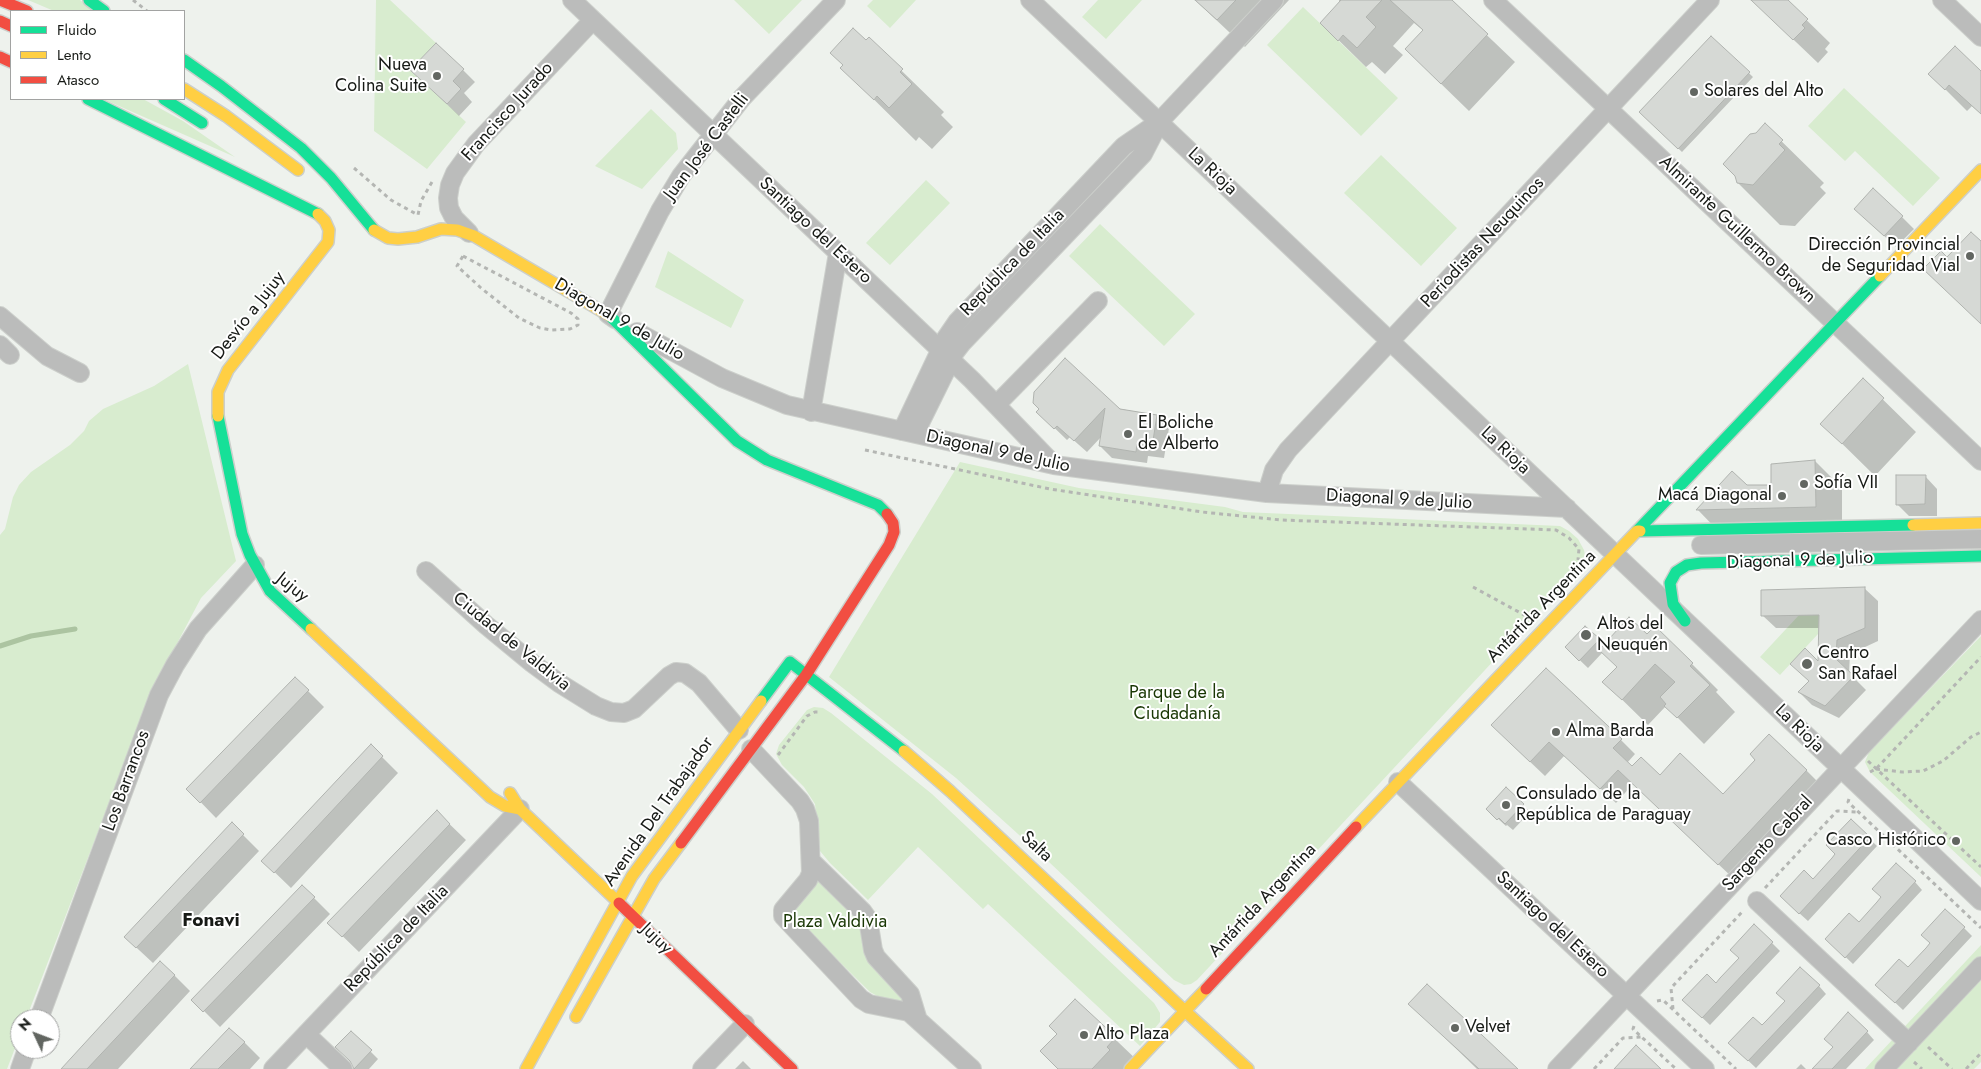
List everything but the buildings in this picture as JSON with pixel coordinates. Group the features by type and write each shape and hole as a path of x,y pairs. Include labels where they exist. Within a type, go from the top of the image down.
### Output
{"main road":[{"path":"0,0 25,10"},
{"path":"89,0 103,10"},
{"path":"185,61 221,86 310,156 374,230"},
{"path":"185,90 226,116 307,177"},
{"path":"90,100 318,214"},
{"path":"166,100 213,130"},
{"name":"Antártida Argentina","path":"1130,1069 1398,782 1981,170"},
{"path":"281,181 318,214"},
{"path":"330,195 374,230"},
{"name":"Desvío a Jujuy","path":"255,564 239,523 218,415 218,392 228,370 326,246 329,230 325,221 318,214"},
{"name":"Diagonal 9 de Julio","path":"374,230 388,238 398,239 441,229 457,230 474,236 608,314"},
{"name":"Avenida Del Trabajador","path":"571,1026 632,916 668,858 806,675 889,545 894,532 893,523 889,516 878,505 782,467 737,441 608,314"},
{"name":"Diagonal 9 de Julio","path":"1637,531 1695,543 1981,523"},
{"path":"1695,543 1694,560 1701,564"},
{"name":"Diagonal 9 de Julio","path":"1685,621 1671,598 1670,583 1676,572 1681,568 1701,564 1981,556"},
{"name":"Jujuy","path":"255,564 276,574"},
{"name":"Jujuy","path":"255,564 270,591 490,796 505,806 520,809"},
{"name":"Avenida Del Trabajador","path":"526,1069 617,902 648,852 790,662"},
{"name":"Salta","path":"790,662 901,749 950,791 1248,1069"},
{"name":"Jujuy","path":"501,782 512,795 520,809 792,1069"}],"street":[{"name":"Santiago del Estero","path":"572,0 997,404 1054,466"},
{"name":"Juan José Castelli","path":"608,314 670,194 713,134 742,98 836,0"},
{"name":"La Rioja","path":"1030,0 1981,901"},
{"name":"República de Italia","path":"908,432 946,355 957,322 1117,153 1131,140 1159,122 1274,0"},
{"name":"Almirante Guillermo Brown","path":"1492,0 1981,461"},
{"name":"Periodistas Neuquinos","path":"1267,493 1272,475 1281,459 1710,0"},
{"path":"1942,0 1981,37"},
{"name":"Francisco Jurado","path":"474,236 454,218 449,208 450,186 455,173 476,144 593,20"},
{"path":"811,412 838,253"},
{"path":"997,404 1098,300"},
{"name":"Diagonal 9 de Julio","path":"608,314 635,331 729,381 766,397 811,412 908,432 1054,466 1267,493 1566,508"},
{"path":"0,316 46,356 80,373"},
{"path":"1695,543 1981,539"},
{"name":"Los Barrancos","path":"42,1009 160,695 175,665 198,629 255,564"},
{"name":"Ciudad de Valdivia","path":"426,571 526,659 559,683 596,706 611,712 624,713 634,709 669,676 676,672 685,673 700,683 739,730"},
{"name":"Sargento Cabral","path":"1557,1069 1981,620"},
{"path":"751,749 805,809 809,821 812,873 783,910 784,916 869,1004 902,1009 917,1017 972,1069"},
{"name":"Santiago del Estero","path":"1398,782 1705,1069"},
{"name":"República de Italia","path":"273,1069 520,809"},
{"path":"812,862 864,912 868,919 876,957 910,994 917,1017"},
{"path":"1757,901 1916,1042"},
{"path":"1884,1069 1916,1042 1981,966"},
{"path":"702,1069 745,1024"},
{"path":"306,1034 343,1069"}],"path":[{"path":"133,0 146,10"},
{"path":"463,256 571,313 578,319 578,325 570,329 551,330 540,328 519,318 457,266 463,256"},
{"path":"865,450 1050,489 1202,512 1281,520 1556,530 1569,538 1578,549 1578,562"},
{"path":"1473,587 1528,617"},
{"path":"1522,624 1534,611"},
{"path":"1870,772 1876,769 1981,657"},
{"path":"777,757 807,716 815,712 824,714"},
{"path":"1876,769 1902,772 1923,771 1942,761 1971,737 1981,732"},
{"path":"1865,758 1981,867"},
{"path":"1849,794 1848,802 1981,928"},
{"path":"1655,1001 1663,1000 1736,1069"},
{"path":"1634,1022 1633,1029 1676,1069"},
{"path":"1594,1069 1623,1038 1642,1038"},
{"path":"1916,1042 1952,1069"},
{"path":"1966,1069 1981,1053"}],"green space":[{"path":"28,0 80,0 93,10 52,10"},
{"path":"376,0 390,0 436,43 410,70 466,122 427,169 374,131"},
{"path":"734,0 802,0 769,34"},
{"path":"873,0 916,0 890,28 867,6"},
{"path":"1098,0 1142,0 1106,39 1082,17"},
{"path":"1303,7 1398,98 1361,136 1267,45"},
{"path":"1844,88 1940,178 1913,206 1855,151 1845,161 1808,126"},
{"path":"105,100 145,100 183,121 235,157"},
{"path":"651,109 676,133 678,149 642,189 595,166"},
{"path":"1381,155 1457,228 1421,266 1344,193"},
{"path":"926,180 950,203 890,265 866,243"},
{"path":"1100,224 1195,314 1164,346 1069,256"},
{"path":"668,251 744,300 731,328 655,287"},
{"path":"188,364 236,561 201,598 152,691 30,1009 10,1009 11,1059 7,1069 0,1069 0,535 5,529 13,497 19,485 31,472 70,445 84,431 89,421 103,409 154,386"},
{"name":"Parque de la Ciudadanía","path":"960,462 1079,488 1225,507 1243,512 1560,526 1578,539 1585,556 1583,563 1576,572 1197,980 1191,984 1184,985 1174,980 1049,862 956,778 829,677"},
{"path":"1799,615 1819,615 1818,634 1780,675 1760,657"},
{"path":"1981,636 1981,877 1870,772 1865,762 1869,752"},
{"path":"814,707 823,708 831,713 932,794 1154,1003 1160,1013 1160,1022 1140,1046 988,904 983,909 918,847 868,900 830,863 820,851 815,804 804,787 782,765 776,754 779,745 807,710"},
{"name":"Plaza Valdivia","path":"819,879 854,907 904,994 905,1002 881,998 870,992 793,916 790,909"},
{"path":"1981,945 1981,1062 1974,1069 1865,1069"}],"waterway":[{"path":"0,646 31,636 75,629"}],"traffic: fast":[{"path":"89,0 103,10"},
{"path":"185,61 301,148 331,178 374,230"},
{"path":"90,100 318,214"},
{"path":"166,100 202,123"},
{"path":"1637,531 1880,276"},
{"path":"610,316 737,441 767,460 878,505 887,514"},
{"path":"218,416 242,534 250,555 270,591 311,629"},
{"path":"1640,531 1913,525"},
{"path":"1685,621 1673,604 1670,583 1676,572 1687,565 1701,563 1981,556"},
{"path":"761,701 790,662 904,751"}],"traffic: slow":[{"path":"185,90 226,116 298,170"},
{"path":"1880,276 1981,170"},
{"path":"218,416 218,392 228,370 328,242 329,230 325,221 318,214"},
{"path":"374,230 388,238 398,239 417,237 441,229 457,230 474,236 610,316"},
{"path":"1913,525 1981,523"},
{"path":"1356,827 1637,531 1640,531"},
{"path":"311,629 490,797 505,806 520,809"},
{"path":"526,1069 632,876 761,701"},
{"path":"904,751 950,791 1185,1011 1206,989"},
{"path":"510,793 520,809 617,901"},
{"path":"576,1017 654,879 681,843"},
{"path":"1130,1069 1185,1011 1248,1069"}],"traffic: jam":[{"path":"0,0 25,10"},
{"path":"0,21 10,26"},
{"path":"0,57 10,62"},
{"path":"681,843 806,675 889,545 894,532 893,523 887,514"},
{"path":"1206,989 1356,827"},
{"path":"619,903 792,1069"}],"place":[{"name":"Nueva Colina Suite","path":"437,76"},
{"name":"Solares del Alto","path":"1694,92"},
{"name":"Dirección Provincial de Seguridad Vial","path":"1970,256"},
{"name":"El Boliche de Alberto","path":"1128,434"},
{"name":"Sofía VII","path":"1804,484"},
{"name":"Macá Diagonal","path":"1782,496"},
{"name":"Altos del Neuquén","path":"1586,635"},
{"name":"Centro San Rafael","path":"1807,664"},
{"name":"Alma Barda","path":"1556,732"},
{"name":"Consulado de la República de Paraguay","path":"1506,805"},
{"name":"Casco Histórico","path":"1956,841"},
{"name":"Velvet","path":"1455,1028"},
{"name":"Alto Plaza","path":"1084,1035"}],"district":[{"name":"Fonavi","path":"211,921"}]}
